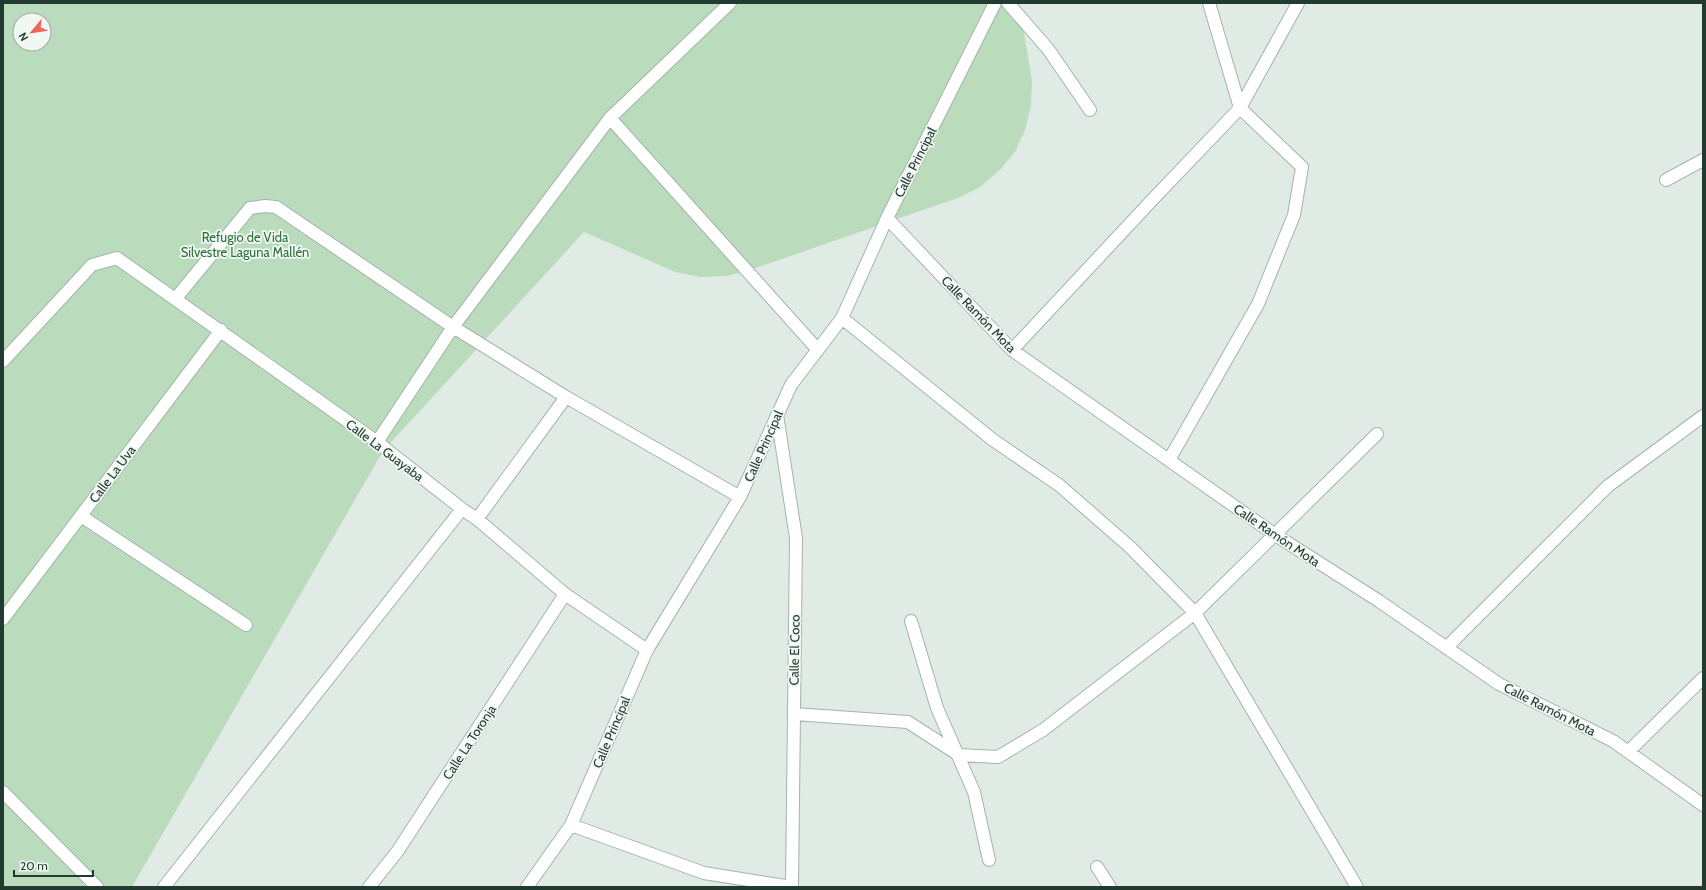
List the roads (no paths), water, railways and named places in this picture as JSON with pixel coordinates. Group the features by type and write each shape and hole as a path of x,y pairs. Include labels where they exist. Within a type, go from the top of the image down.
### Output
{"street":[{"path":"377,442 453,327 610,118 730,3"},
{"name":"Calle Principal","path":"527,887 571,825 647,650 740,497 791,385 842,318 887,218 995,3"},
{"path":"1008,3 1048,49 1090,110"},
{"path":"1169,460 1258,304 1294,215 1302,167 1240,108 1210,3"},
{"path":"1012,350 1148,203 1240,108 1298,3"},
{"path":"610,118 818,350"},
{"path":"1666,180 1703,160"},
{"path":"176,298 250,208 265,206 276,207 453,327 566,397 740,497"},
{"name":"Calle Ramón Mota","path":"887,218 1012,350 1274,534 1379,601 1499,684 1613,741 1703,805"},
{"name":"Calle La Guayaba","path":"3,361 92,265 117,258 176,298 377,442 462,509 477,519 565,594 647,650"},
{"path":"842,318 993,440 1059,485 1130,547 1195,613 1356,887"},
{"name":"Calle La Uva","path":"3,619 221,330"},
{"path":"477,519 566,397"},
{"name":"Calle El Coco","path":"777,415 796,538 792,887"},
{"path":"1446,648 1608,486 1703,416"},
{"path":"794,714 908,722 959,755 998,757 1043,730 1195,613 1377,434"},
{"path":"164,887 462,509"},
{"path":"81,516 246,625"},
{"name":"Calle La Toronja","path":"369,887 397,852 565,594"},
{"path":"911,621 937,708 974,792 989,860"},
{"path":"1628,752 1703,678"},
{"path":"3,792 97,887"},
{"path":"571,825 704,873 792,887"},
{"path":"1097,867 1110,887"}],"park label":[{"name":"Refugio de Vida Silvestre Laguna Mallén","path":"245,244"}]}
